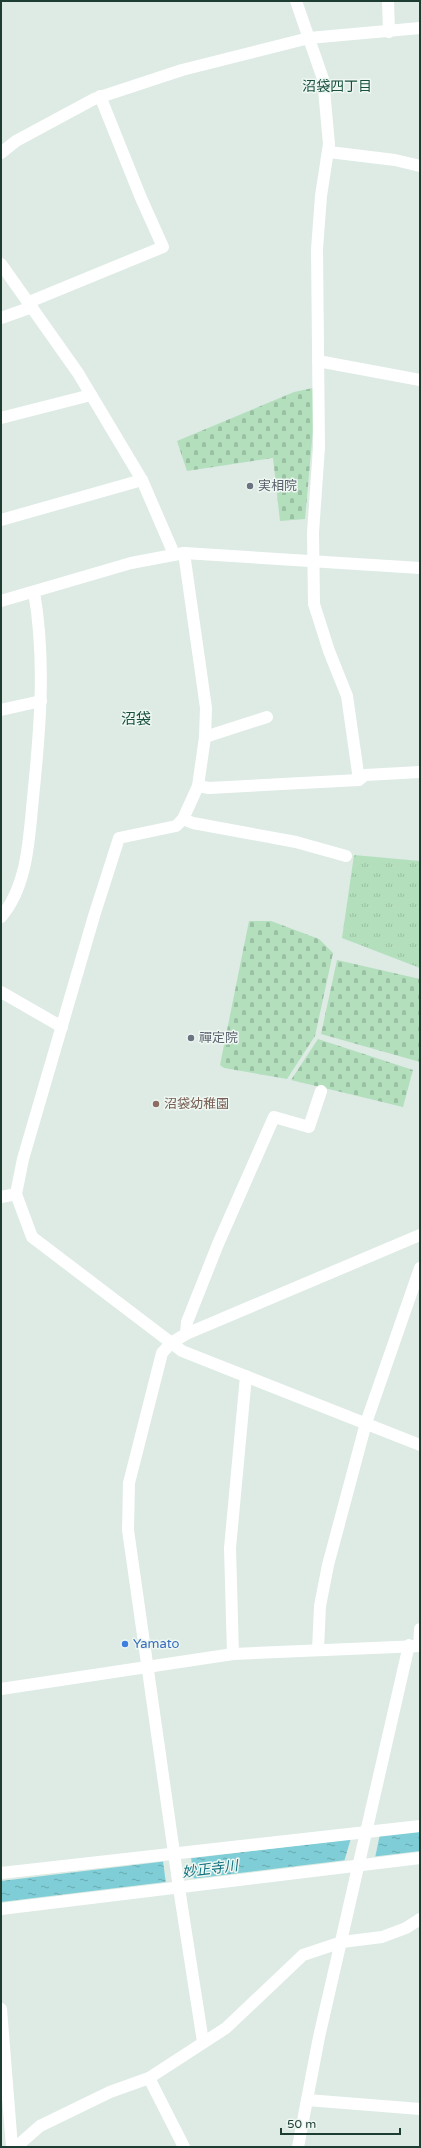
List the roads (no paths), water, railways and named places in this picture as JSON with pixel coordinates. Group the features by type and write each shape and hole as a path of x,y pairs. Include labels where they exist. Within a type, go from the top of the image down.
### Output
{"street":[{"path":"296,1 323,79 329,152 321,196 317,249 319,447 313,533 314,604 329,651 347,696 359,780"},
{"path":"388,1 389,32"},
{"path":"1,153 16,141 100,96 182,70 309,38 389,32 420,28"},
{"path":"1,318 163,246 141,198 100,96"},
{"path":"329,152 395,160 420,166"},
{"path":"1,264 31,305 91,395 142,480 179,554 206,708 205,737 198,786 183,819 176,826 119,838 26,1146 16,1194 32,1237 182,1351 420,1445"},
{"path":"318,361 420,380"},
{"path":"1,418 91,395"},
{"path":"1,520 142,480"},
{"path":"1,601 131,563 179,554 420,568"},
{"path":"1,917 6,911 17,890 24,863 36,772 41,701 37,611 34,592"},
{"path":"1,710 41,701"},
{"path":"205,737 267,717"},
{"path":"198,786 210,788 359,780 366,775 420,772"},
{"path":"183,819 194,823 296,842 346,856"},
{"path":"1,992 62,1027"},
{"path":"186,1334 187,1322 218,1244 274,1117 309,1127 321,1090"},
{"path":"1,1197 16,1194"},
{"path":"203,2042 128,1530 129,1483 162,1353 171,1343 186,1334 420,1235"},
{"path":"318,1649 320,1606 328,1565 366,1423 420,1268"},
{"path":"233,1654 230,1548 246,1376"},
{"path":"298,2147 319,2037 342,1942 358,1862 420,1629"},
{"path":"1,1689 233,1654 318,1649 416,1646"},
{"path":"1,1873 175,1857 365,1835 420,1826"},
{"path":"1,1909 179,1884 358,1862 420,1858"},
{"path":"16,2147 40,2126 110,2092 149,2078 226,2028 303,1955 342,1942 382,1937 406,1928 420,1919"},
{"path":"1,2009 3,2058 12,2147"},
{"path":"149,2078 184,2147"},
{"path":"307,2100 420,2109"}],"water":[{"name":"妙正寺川","path":"420,1831 420,1851 1,1902 1,1881"}],"place":[{"name":"実相院","path":"250,486"},
{"name":"禪定院","path":"191,1038"},
{"name":"沼袋幼稚園","path":"156,1104"},
{"name":"Yamato","path":"125,1644"}],"district":[{"name":"沼袋四丁目","path":"337,86"},
{"name":"沼袋","path":"136,719"}]}
